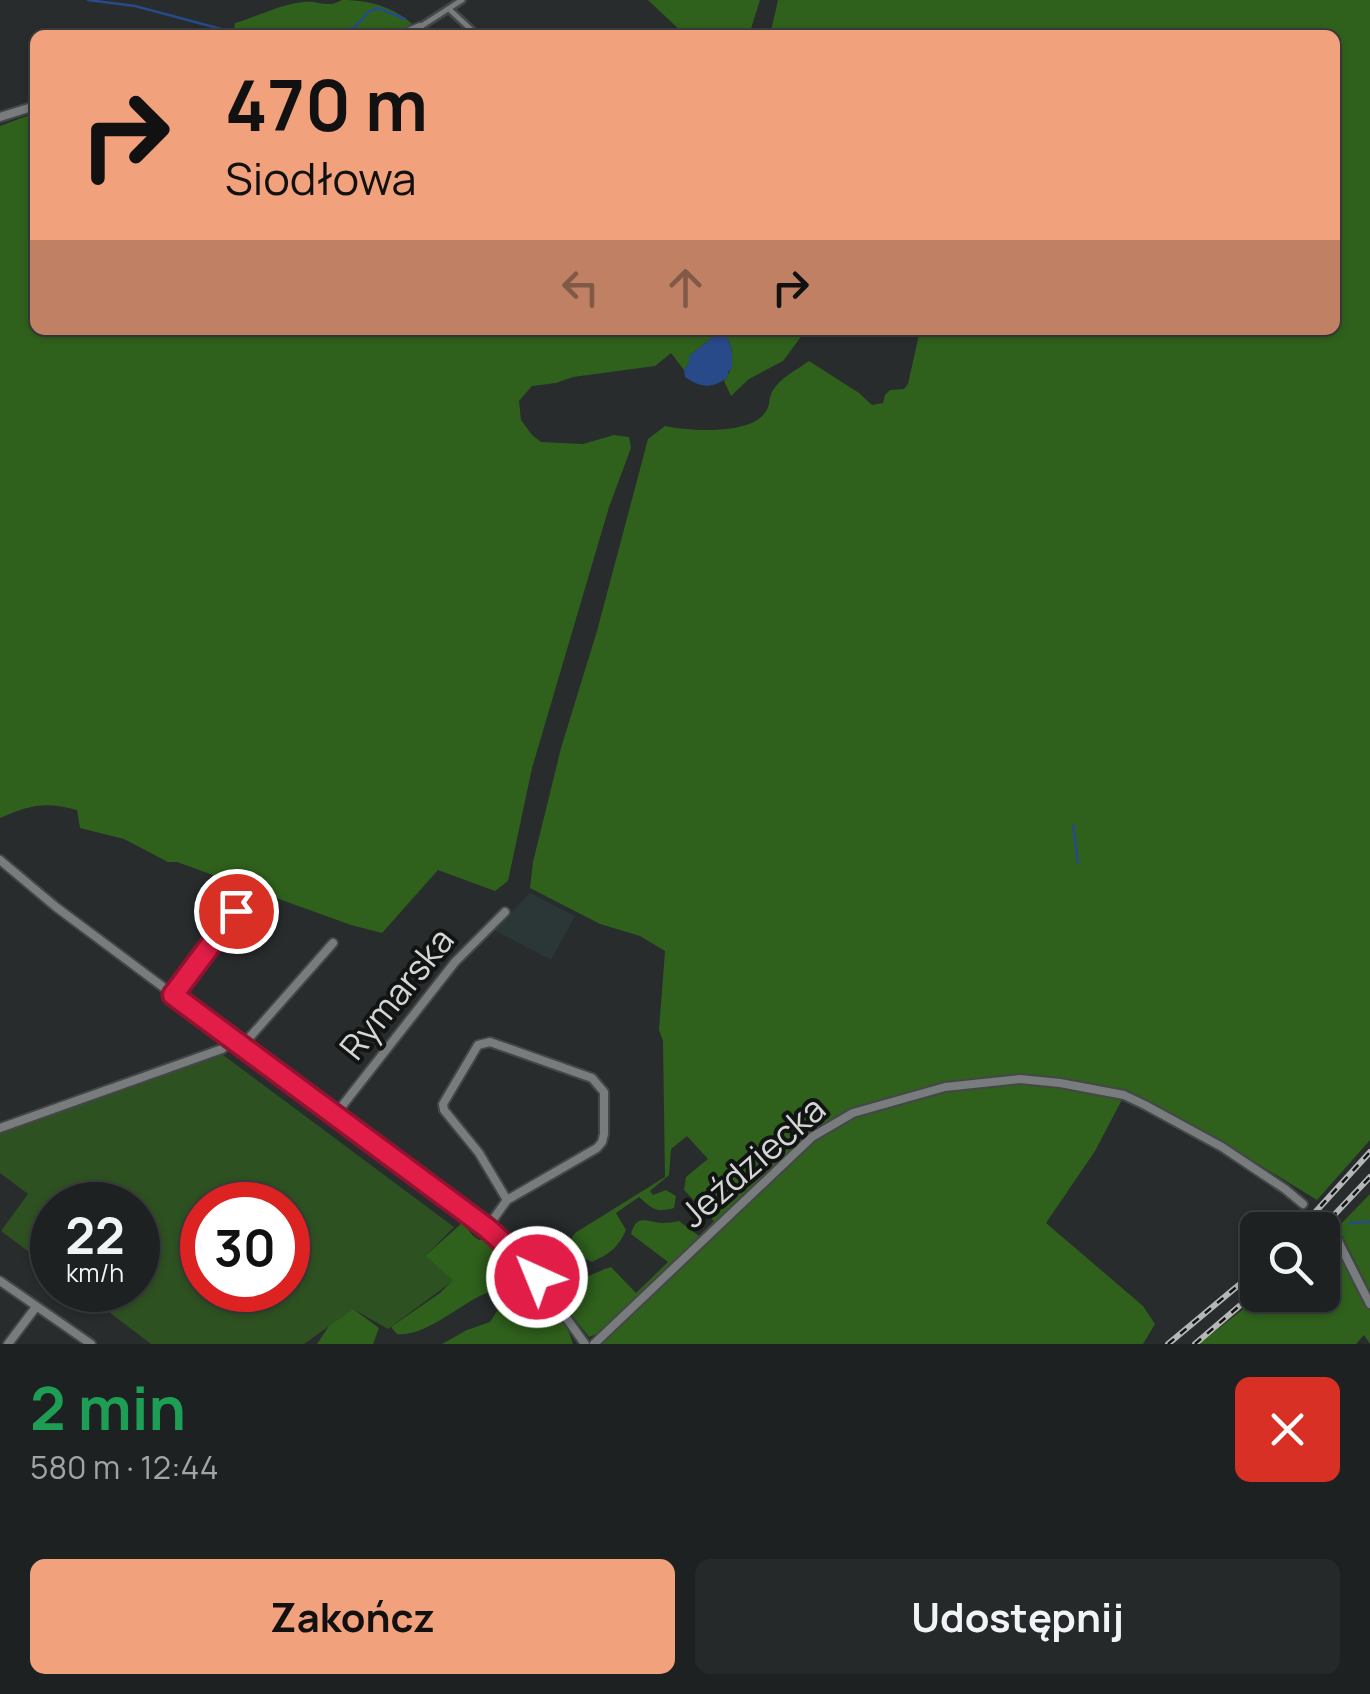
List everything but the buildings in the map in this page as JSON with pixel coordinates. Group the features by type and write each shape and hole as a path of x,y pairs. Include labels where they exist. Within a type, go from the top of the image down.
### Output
{"street":[{"path":"413,30 462,0"},
{"path":"449,10 471,30"},
{"path":"0,117 30,108"},
{"path":"0,860 56,907 487,1228 537,1277 585,1344"},
{"path":"173,995 236,911 267,930"},
{"name":"Rymarska","path":"335,1114 455,962 505,912"},
{"path":"242,1046 333,943"},
{"path":"0,1128 222,1048 233,1040"},
{"path":"487,1228 507,1200 597,1148 602,1142 604,1092 592,1078 490,1042 478,1046 443,1104 507,1200"},
{"name":"Jeździecka","path":"596,1342 812,1137 853,1112 945,1087 1020,1079 1124,1096 1222,1147 1285,1188 1302,1204"},
{"path":"1340,1245 1370,1304"},
{"path":"0,1281 30,1302"},
{"path":"8,1344 32,1312"},
{"path":"45,1312 90,1344"}],"shaded area":[{"path":"530,893 575,916 551,960 494,930"}],"green space":[{"path":"342,0 385,7 418,30 234,30 235,23 295,3"},
{"path":"648,0 760,0 751,30 680,30"},
{"path":"778,0 1370,0 1370,1140 1317,1200 1126,1092 1095,1151 1046,1223 1143,1306 1155,1324 1143,1344 603,1344 599,1333 589,1337 532,1265 665,1177 663,1041 659,1030 665,951 640,936 600,924 530,888 561,748 648,439 665,426 717,430 756,421 766,411 779,383 809,361 872,405 883,403 890,390 904,389 919,335 1340,335 1340,30 771,30","holes":["687,1136 708,1159 686,1177 684,1190 714,1221 699,1236 679,1221 636,1223 631,1234 668,1262 636,1293 611,1267 581,1279 563,1281 545,1260 570,1251 592,1262 608,1253 626,1230 616,1213 639,1197 655,1209 674,1208 676,1196 666,1190 653,1195 650,1191 669,1175 671,1149"]},
{"path":"30,115 30,335 802,335 783,361 749,379 731,396 724,381 731,365 731,347 726,336 714,336 689,356 684,370 671,353 655,366 532,386 519,401 521,420 541,442 583,444 614,435 629,437 631,448 609,507 532,768 508,881 495,891 438,870 382,933 168,862 124,839 80,828 77,810 38,806 0,818 0,126"},
{"path":"219,1052 454,1227 425,1256 454,1280 388,1329 353,1309 304,1344 151,1344 109,1312 160,1312 160,1182 30,1182 30,1253 1,1231 28,1194 0,1173 0,1132"},
{"path":"1370,1194 1370,1291 1340,1231 1340,1225"},
{"path":"462,1223 479,1240 489,1238 526,1272 560,1316 573,1344 442,1344 490,1322 499,1308 489,1292 432,1325 397,1334 391,1327 453,1280 425,1256"},
{"path":"1340,1249 1370,1310 1370,1344 1364,1335 1356,1344 1199,1344 1240,1312 1340,1312"},
{"path":"353,1309 379,1328 373,1344 317,1344 329,1326"}],"water":[{"path":"714,336 726,336 732,351 732,368 723,381 702,385 685,377 684,370 689,356"}],"waterway":[{"path":"88,0 135,6 225,30"},
{"path":"346,30 378,8 405,19"},
{"path":"1073,825 1078,863"},
{"path":"1350,1223 1370,1222"}],"railway":[{"path":"1315,1212 1370,1152"},
{"path":"1337,1212 1370,1177"},
{"path":"1168,1344 1240,1284"},
{"path":"1195,1344 1240,1305"}],"route":[{"path":"236,911 173,995 487,1228 537,1277"}]}
